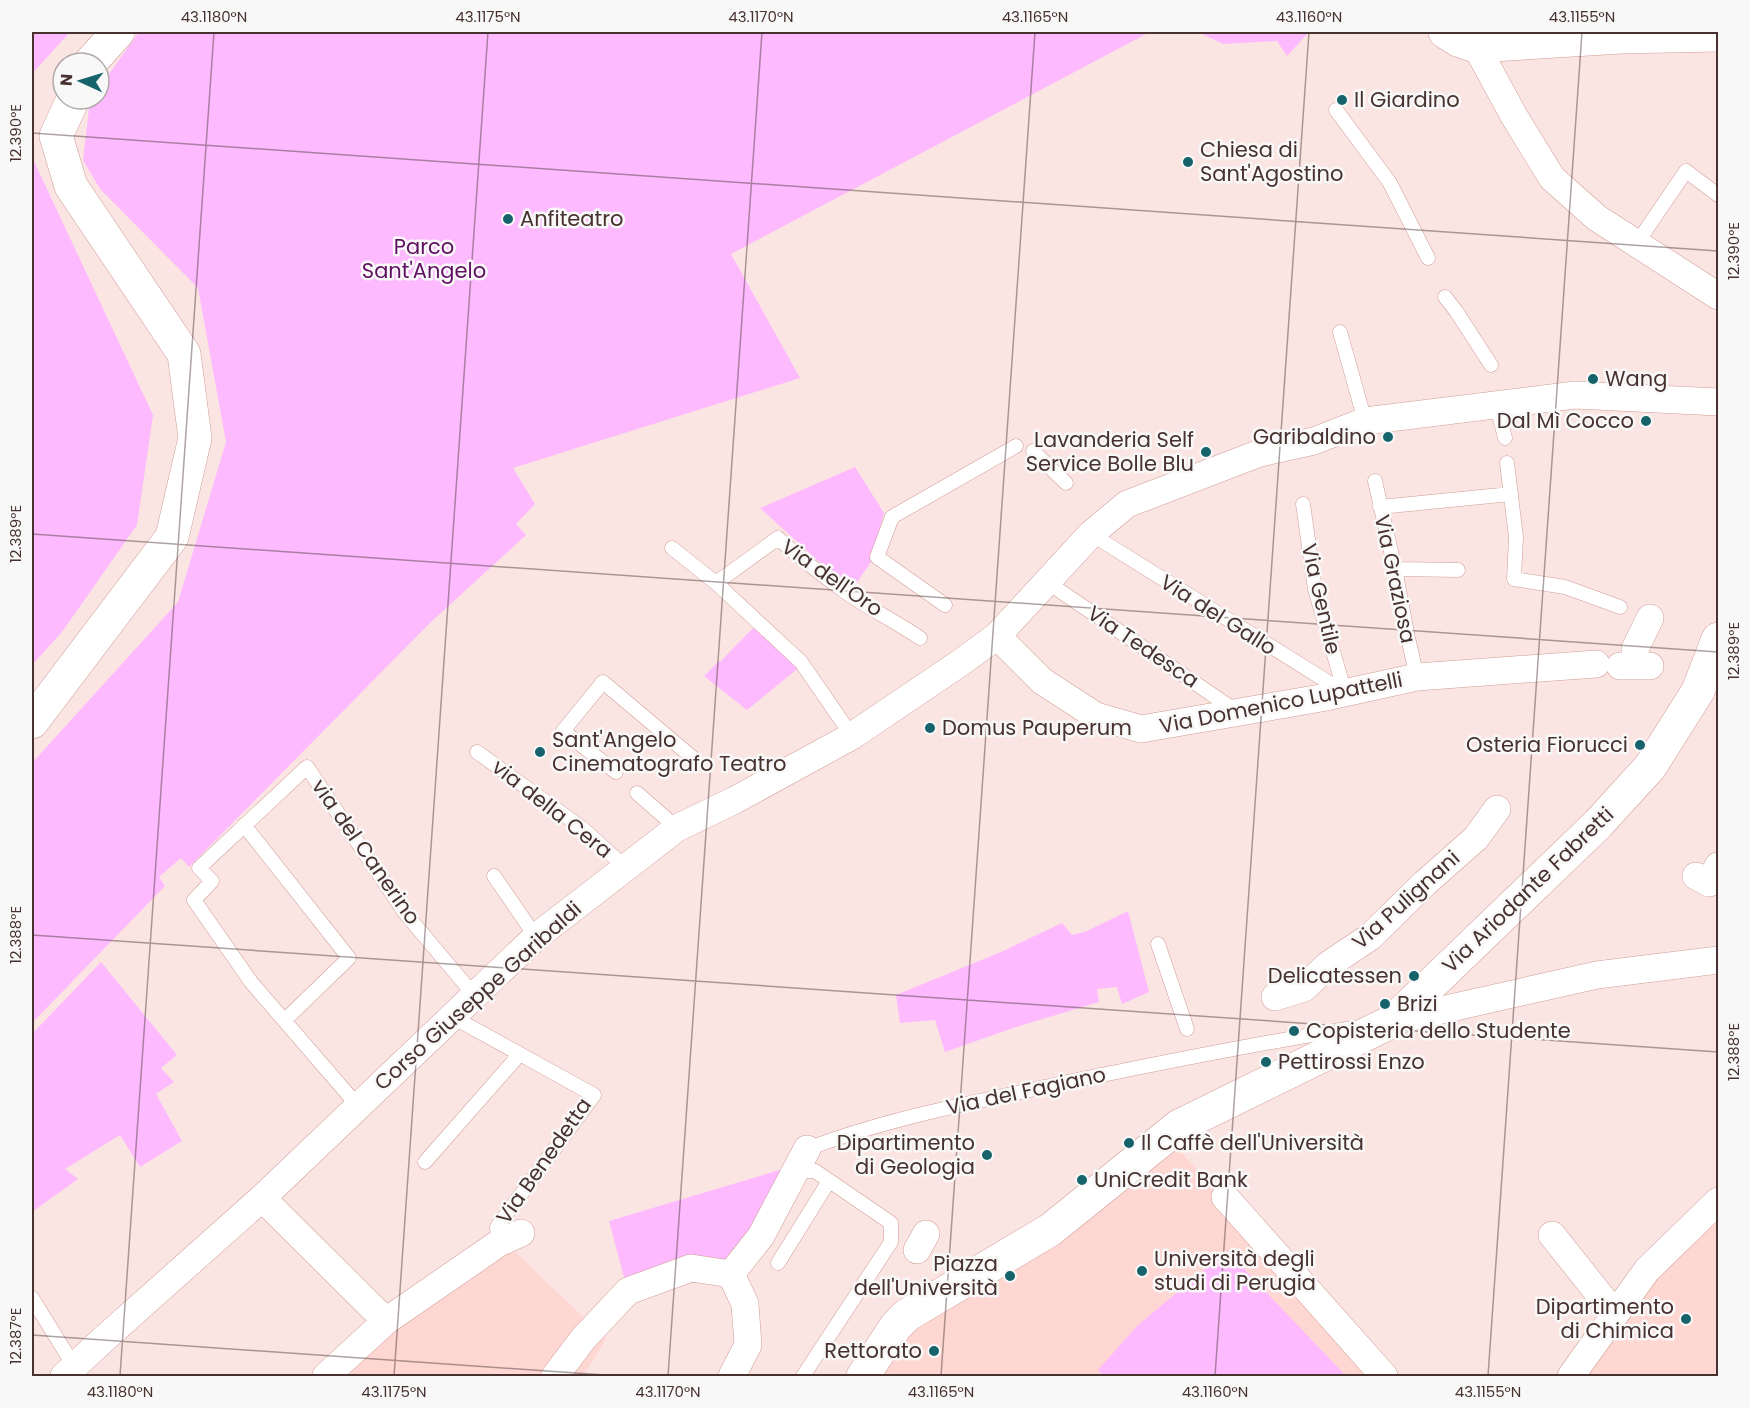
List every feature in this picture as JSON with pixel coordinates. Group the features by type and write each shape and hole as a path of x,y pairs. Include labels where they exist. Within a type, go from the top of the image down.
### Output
{"street":[{"path":"101,51 118,32"},
{"path":"1445,32 1458,40 1476,46 1621,37 1719,35"},
{"path":"1476,46 1514,116 1552,178 1597,218 1719,296"},
{"path":"32,722 172,537 195,438 184,354 70,186 57,136 68,111"},
{"name":"Corso Giuseppe Garibaldi","path":"69,1372 262,1198 536,937 677,828 735,800 852,736 955,661 990,635 1047,582 1096,522 1127,504 1253,448 1290,448 1314,441 1363,419 1575,392 1719,402"},
{"name":"Via Domenico Lupattelli","path":"990,635 1042,681 1096,716 1141,729 1239,713 1417,677 1625,661 1650,618"},
{"name":"Via Ariodante Fabretti","path":"863,1377 896,1326 907,1315 1068,1218 1177,1139 1179,1126 1393,1021 1598,824 1650,767 1698,691 1719,639"},
{"name":"Via Pulignani","path":"1275,997 1304,988 1328,965 1370,937 1425,883 1476,838 1497,809"},
{"path":"1393,1021 1597,975 1719,960"},
{"path":"731,1274 761,1236 802,1160"},
{"path":"1225,1197 1384,1377"},
{"path":"262,1198 386,1321"},
{"path":"1571,1377 1647,1270 1719,1201"},
{"path":"1552,1235 1615,1314"},
{"name":"Via Benedetta","path":"326,1377 386,1321 510,1238"},
{"path":"555,1377 583,1340 628,1291 691,1268 731,1274"},
{"path":"731,1274 745,1304 748,1345 732,1377"}],"lane":[{"path":"1336,110 1390,183 1428,258"},
{"path":"1637,243 1686,171 1719,195"},
{"path":"1445,297 1456,310 1491,365"},
{"path":"1340,332 1363,419"},
{"path":"1496,403 1505,438"},
{"path":"945,605 878,558 892,517 1016,446"},
{"path":"1033,450 1066,483"},
{"path":"1507,463 1516,537 1514,579 1565,587 1620,607"},
{"name":"Via Graziosa","path":"1375,481 1417,677"},
{"path":"1380,507 1511,494"},
{"name":"Via Gentile","path":"1303,504 1315,589 1345,693"},
{"name":"Via del Gallo","path":"1096,522 1142,568 1345,693"},
{"name":"Via dell'Oro","path":"716,583 778,538 846,592 920,638"},
{"path":"672,548 716,583 801,662 852,736"},
{"path":"1395,569 1458,570"},
{"name":"Via Tedesca","path":"1047,582 1239,713"},
{"path":"616,772 563,731 603,682 693,758"},
{"name":"via della Cera","path":"477,752 582,828 625,867"},
{"name":"via del Canerino","path":"285,1020 251,982 194,900 212,880 199,868 307,766 405,913 474,995"},
{"path":"637,793 677,828"},
{"path":"244,825 349,958 285,1020 358,1106"},
{"path":"494,876 536,937"},
{"path":"1158,944 1186,1029"},
{"name":"Via Benedetta","path":"451,1016 594,1095 497,1227 510,1238"},
{"name":"Via del Fagiano","path":"802,1160 847,1133 1192,1050 1261,1042 1393,1021"},
{"path":"425,1162 519,1055"},
{"path":"802,1160 891,1223 891,1242 804,1377"},
{"path":"778,1263 829,1181"},
{"path":"32,1298 69,1372"}],"shaded area":[{"name":"Università degli studi di Perugia","path":"1173,1143 1381,1376 874,1376 926,1314"},
{"name":"Dipartimento di Chimica","path":"1718,1221 1718,1376 1588,1376 1646,1289"},
{"path":"509,1246 606,1339 583,1376 340,1376 385,1332"}],"green space":[{"path":"32,32 70,32 51,51 32,74"},
{"name":"Parco Sant'Angelo","path":"139,32 1150,32 731,254 800,378 513,468 535,504 516,524 526,535 431,622 189,867 181,858 159,877 165,886 32,1023 32,763 178,602 226,442 198,288 100,189 83,160 89,111 111,111 111,71"},
{"path":"1198,32 1309,32 1287,56 1277,41 1223,44"},
{"path":"32,157 153,415 137,525 62,632 32,665"},
{"path":"855,467 884,513 871,562 851,591 760,508"},
{"path":"756,625 801,666 747,710 704,676"},
{"path":"1128,911 1149,992 1122,1004 1117,987 1097,989 1099,1002 1016,1027 945,1052 935,1020 900,1023 896,995 1001,952 1062,923 1072,935 1087,931"},
{"path":"101,962 177,1055 161,1068 174,1082 156,1094 182,1141 140,1167 120,1135 65,1169 78,1179 32,1212 32,1034"},
{"path":"793,1166 732,1261 625,1281 609,1221"},
{"path":"1227,1251 1346,1376 1104,1376 1098,1370 1138,1325"}],"place":[{"name":"Il Giardino","path":"1342,100"},
{"name":"Chiesa di Sant'Agostino","path":"1188,162"},
{"name":"Anfiteatro","path":"508,219"},
{"name":"Wang","path":"1593,379"},
{"name":"Dal Mì Cocco","path":"1646,421"},
{"name":"Garibaldino","path":"1388,437"},
{"name":"Lavanderia Self Service Bolle Blu","path":"1206,452"},
{"name":"Domus Pauperum","path":"930,728"},
{"name":"Osteria Fiorucci","path":"1640,745"},
{"name":"Sant'Angelo Cinematografo Teatro","path":"540,752"},
{"name":"Delicatessen","path":"1414,976"},
{"name":"Brizi","path":"1385,1004"},
{"name":"Copisteria dello Studente","path":"1294,1031"},
{"name":"Pettirossi Enzo","path":"1266,1062"},
{"name":"Il Caffè dell'Università","path":"1129,1143"},
{"name":"Dipartimento di Geologia","path":"987,1155"},
{"name":"UniCredit Bank","path":"1082,1180"},
{"name":"Università degli studi di Perugia","path":"1142,1271"},
{"name":"Piazza dell'Università","path":"1010,1276"},
{"name":"Dipartimento di Chimica","path":"1686,1319"},
{"name":"Rettorato","path":"934,1351"}]}
